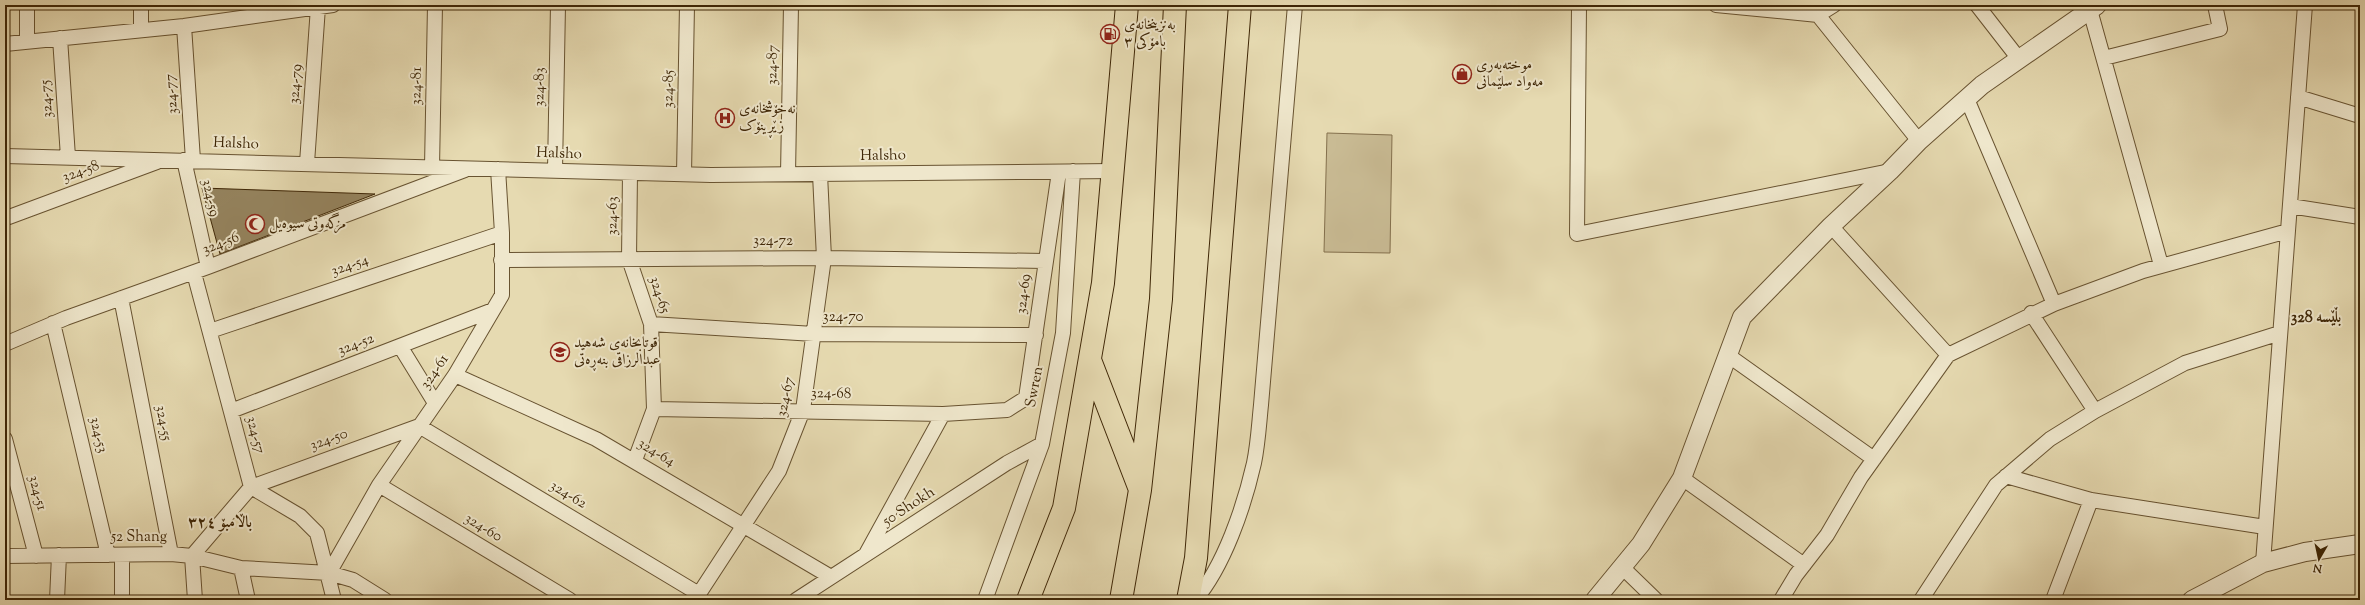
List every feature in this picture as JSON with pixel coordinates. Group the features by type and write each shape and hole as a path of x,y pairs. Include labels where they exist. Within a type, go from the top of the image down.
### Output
{"highway":[{"path":"1028,600 1064,508 1103,283 1127,5"},
{"path":"1121,600 1140,490 1161,299 1175,5"},
{"path":"1188,600 1196,558 1240,5"},
{"path":"1090,359 1140,490"}],"street":[{"path":"27,5 27,41"},
{"path":"140,5 141,30"},
{"path":"5,44 184,26 263,10 333,5"},
{"name":"324-81","path":"432,167 435,5"},
{"name":"324-83","path":"555,170 558,5"},
{"name":"324-85","path":"684,174 687,5"},
{"name":"324-87","path":"788,174 791,5"},
{"path":"1195,600 1208,584 1225,553 1254,462 1261,405 1295,5"},
{"path":"1579,5 1577,234 1890,171"},
{"path":"1716,5 1818,15 1834,5"},
{"path":"1976,5 2019,59"},
{"path":"2104,58 2220,29 2215,5"},
{"path":"2263,563 2305,5"},
{"name":"324-79","path":"307,163 318,7"},
{"path":"1595,600 1641,544 1682,478 1729,356 1742,317 1830,226 1890,171 1919,141 1967,100 1982,85 2094,7 2104,58 2161,265"},
{"path":"1818,15 1919,141"},
{"name":"324-77","path":"184,26 189,160"},
{"name":"324-75","path":"60,38 68,157"},
{"path":"2298,97 2360,116"},
{"path":"1967,100 2054,304"},
{"name":"Halsho","path":"5,156 164,159 684,174 1113,171"},
{"name":"324-58","path":"9,217 164,159"},
{"name":"324-59","path":"189,160 208,267"},
{"name":"324-56","path":"5,344 53,323 194,273 471,168"},
{"name":"324-61","path":"329,574 379,485 455,375 502,295 502,233 498,169"},
{"name":"324-69","path":"1007,410 1026,398 1036,335 1045,261 1066,171"},
{"name":"Swren","path":"985,600 1042,444 1063,333 1066,171"},
{"name":"324-63","path":"629,259 630,173"},
{"name":"324-67","path":"697,597 779,471 804,410 824,258 820,174"},
{"path":"2290,206 2360,217"},
{"path":"1830,226 1948,355"},
{"path":"1780,600 1804,565 1827,536 1874,459 1948,355 2032,313 2054,304 2161,265 2288,231"},
{"name":"324-54","path":"210,332 502,233"},
{"name":"324-72","path":"501,260 824,258 1045,261"},
{"name":"324-65","path":"629,259 651,324 654,409 635,460"},
{"name":"324-57","path":"194,273 251,487"},
{"name":"324-55","path":"121,298 171,554"},
{"name":"324-52","path":"231,411 493,310"},
{"path":"2032,313 2094,411"},
{"name":"324-53","path":"53,323 108,555"},
{"name":"324-70","path":"651,324 814,334 1036,335"},
{"path":"1921,600 1996,485 2050,439 2094,411 2185,363 2280,333"},
{"path":"400,346 436,403"},
{"path":"1729,356 1874,459"},
{"name":"324-64","path":"455,375 596,439 635,460 831,577"},
{"name":"324-68","path":"654,409 804,410 943,414 1007,410"},
{"path":"864,556 943,414"},
{"name":"324-50","path":"251,487 419,426"},
{"name":"324-62","path":"419,426 697,597"},
{"name":"324-51","path":"5,439 36,556"},
{"name":"50 Shokh","path":"796,600 1007,463 1042,444"},
{"path":"2006,476 2091,500 2265,527"},
{"path":"1682,478 1804,565"},
{"name":"324-60","path":"379,485 570,600"},
{"path":"195,600 192,556 251,487 300,516 317,533 329,574 334,600"},
{"path":"2053,600 2091,500"},
{"path":"2192,600 2263,563 2305,552 2360,544"},
{"path":"122,554 122,600"},
{"name":"52 Shang","path":"5,556 122,554 171,554 192,556 241,568 329,574 353,580 385,600"},
{"path":"57,600 58,555"},
{"path":"1622,567 1656,600"},
{"path":"241,568 248,600"}],"shaded area":[{"path":"1327,133 1392,135 1390,253 1324,252"}],"building":[{"name":"مزگەوتی سیوەیل","path":"202,188 375,194 220,254"}],"place":[{"name":"بەنزینخانەی بامۆکی ٣","path":"1110,34"},
{"name":"موختەبەری مەواد سلێمانی","path":"1462,74"},
{"name":"نەخۆشخانەی زێڕینۆک","path":"725,118"},
{"name":"مزگەوتی سیوەیل","path":"255,224"},
{"name":"قوتابخانەی شەهید عبدالرزاقی بنەڕەتی","path":"560,352"}],"district":[{"name":"بڵێسە 328","path":"2316,318"},
{"name":"باڵامبۆ ٣٢٤","path":"220,523"}]}
